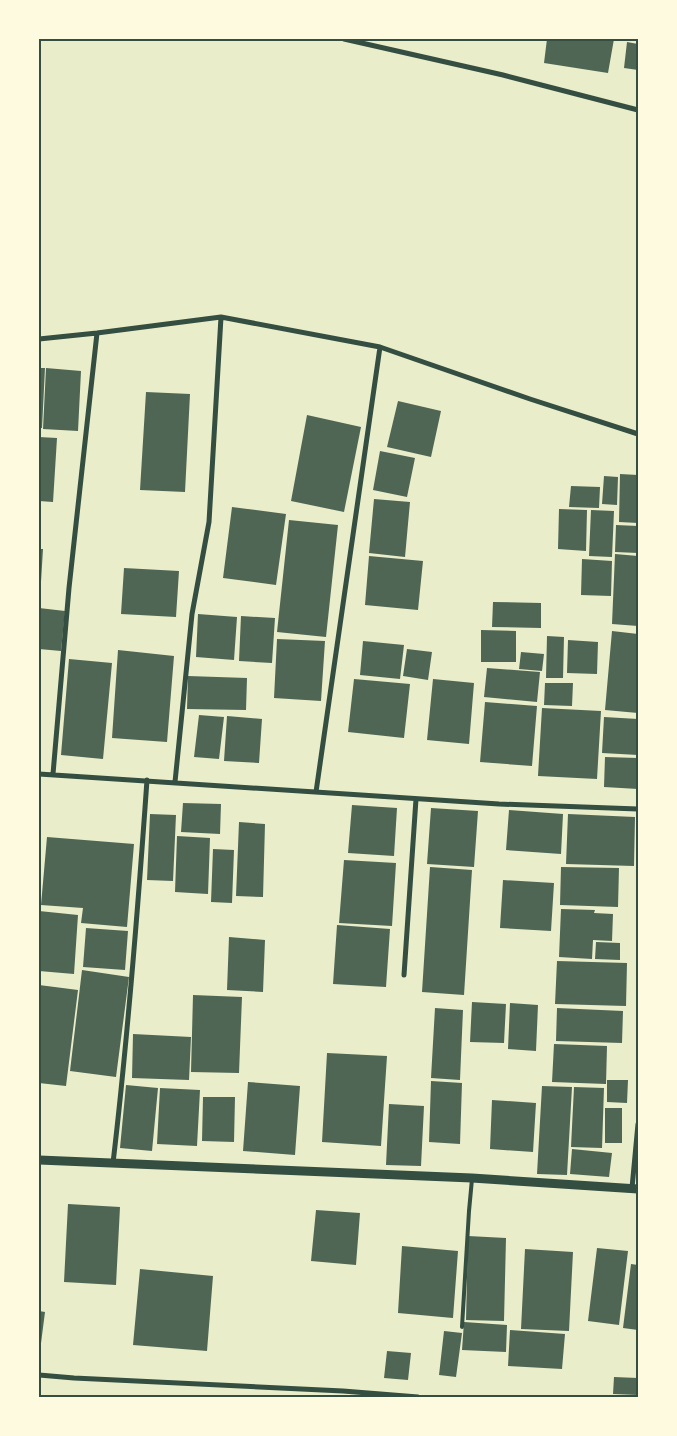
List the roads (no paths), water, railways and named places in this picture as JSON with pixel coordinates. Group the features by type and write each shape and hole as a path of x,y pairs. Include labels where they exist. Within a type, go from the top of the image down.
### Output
{"street":[{"path":"344,39 504,75 638,110"},
{"path":"175,782 192,614 209,522 221,317"},
{"path":"39,339 221,317 380,346 530,399 638,434"},
{"path":"53,774 69,588 97,333"},
{"path":"316,792 380,346"},
{"path":"39,774 499,804 638,809"},
{"path":"113,1164 124,1068 138,911 147,780"},
{"path":"404,975 416,799"},
{"path":"39,1160 472,1178 635,1189 638,1124"},
{"path":"39,1375 343,1390 418,1397"}],"lane":[{"path":"462,1326 472,1178"}]}
